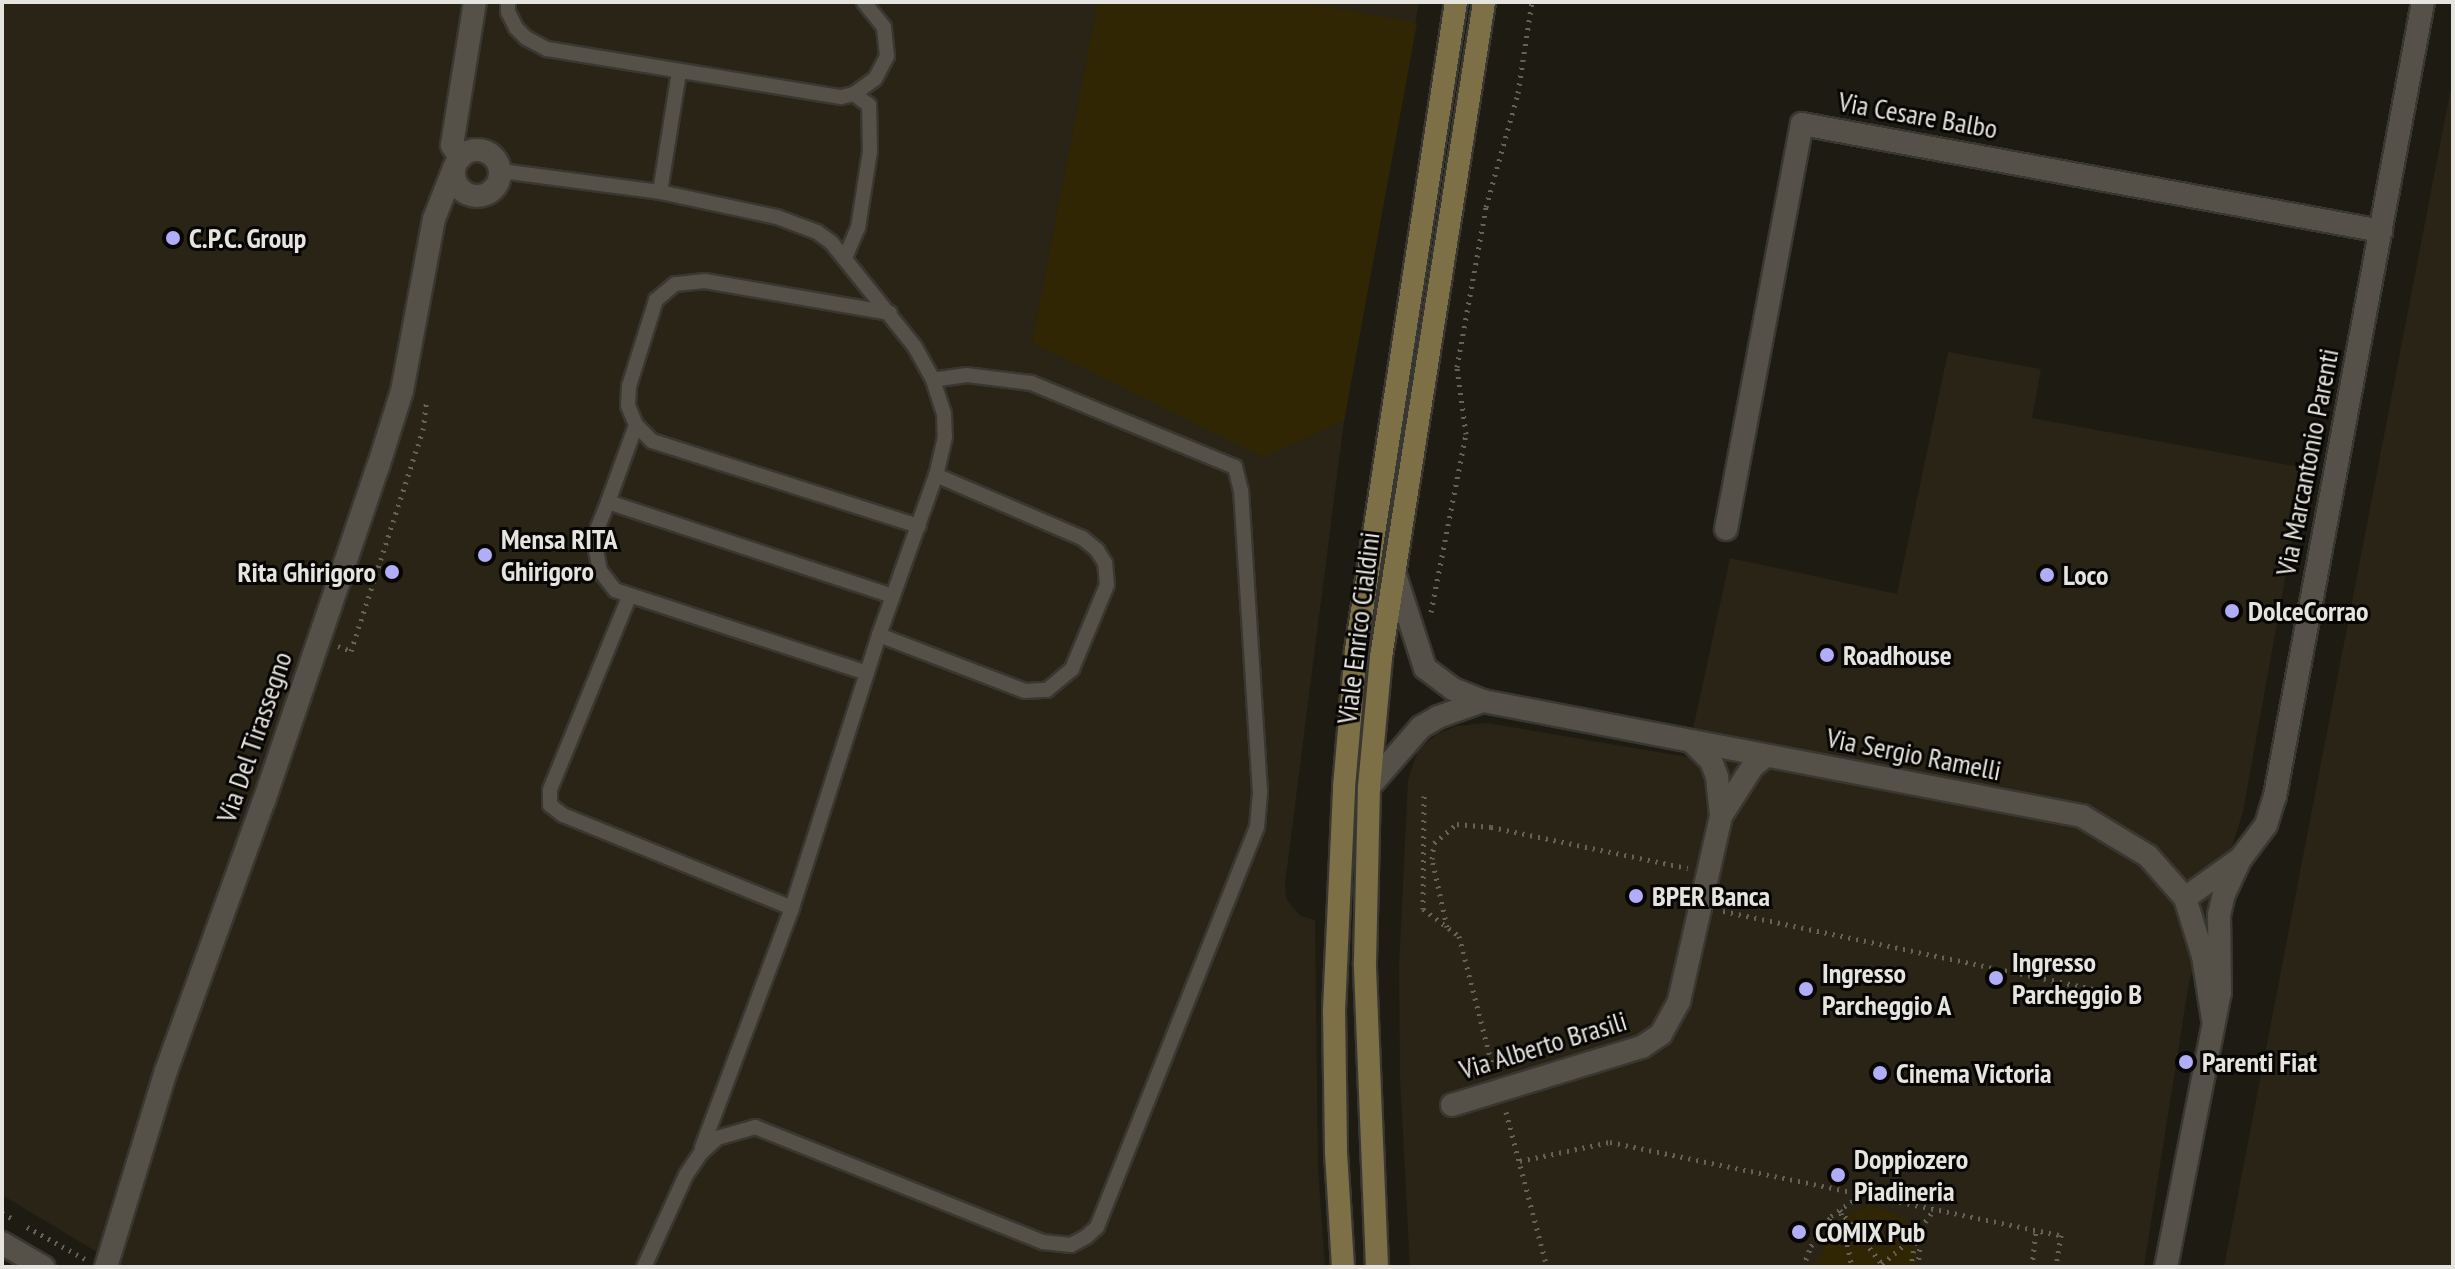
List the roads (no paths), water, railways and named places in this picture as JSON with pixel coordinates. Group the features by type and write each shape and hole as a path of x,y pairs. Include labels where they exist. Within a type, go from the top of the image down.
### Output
{"main road":[{"name":"Viale Enrico Cialdini","path":"1343,1267 1336,1151 1334,1011 1344,787 1356,650 1456,2"},
{"name":"Viale Enrico Cialdini","path":"1377,1267 1366,1011 1369,787 1381,657 1484,2"}],"street":[{"path":"470,196 458,187 457,163 452,145 475,2"},
{"name":"Via Marcantonio Parenti","path":"2185,898 2241,858 2266,825 2275,796 2423,2"},
{"name":"Via Cesare Balbo","path":"1726,529 1802,124 2381,231"},
{"path":"473,150 489,153 501,171 492,192 470,196 434,219 457,163 473,150"},
{"name":"Via Del Tirassegno","path":"106,1267 166,1071 319,638 402,391 434,219"},
{"name":"Via Sergio Ramelli","path":"1394,572 1425,668 1445,684 1483,701 2082,816 2148,856 2185,898 2203,956 2213,1019"},
{"path":"1369,787 1421,727 1438,717 1483,701"},
{"name":"Via Alberto Brasili","path":"1452,1105 1642,1047 1661,1034 1679,1001 1721,816 1719,789 1711,761 1691,741"},
{"name":"Via Alberto Brasili","path":"1721,816 1753,766 1766,756"},
{"name":"Via Sergio Ramelli","path":"2166,1267 2222,965 2219,915 2224,894 2241,858"},
{"path":"2,1243 43,1267"}],"lane":[{"path":"508,2 516,28 526,38 547,49 821,96 854,94 875,79 887,56 884,27 864,2"},
{"path":"660,192 679,72"},
{"path":"845,258 858,228 870,151 869,105 854,94"},
{"path":"501,171 660,192 799,224 831,242 890,313 915,347 933,380 944,413 945,437 936,475 879,635 792,908 700,1154"},
{"path":"890,313 705,281 675,284 656,300 629,386 628,406 636,425 652,441 919,526"},
{"path":"644,1267 686,1175 700,1154 717,1138 755,1127 1043,1242 1071,1245 1086,1237 1097,1227 1257,827 1260,792 1241,491 1235,467 1031,383 967,375 933,380"},
{"path":"636,425 598,527 598,562 605,581 629,597 867,673"},
{"path":"879,635 1025,691 1047,690 1072,669 1107,585 1105,563 1097,550 1082,538 936,475"},
{"path":"608,502 893,596"},
{"path":"629,597 550,790 550,805 563,815 792,908"}],"place":[{"name":"C.P.C. Group","path":"173,238"},
{"name":"Mensa RITA Ghirigoro","path":"485,555"},
{"name":"Rita Ghirigoro","path":"392,572"},
{"name":"Loco","path":"2047,575"},
{"name":"DolceCorrao","path":"2232,611"},
{"name":"Roadhouse","path":"1827,655"},
{"name":"BPER Banca","path":"1636,896"},
{"name":"Ingresso Parcheggio B","path":"1996,978"},
{"name":"Ingresso Parcheggio A","path":"1806,989"},
{"name":"Parenti Fiat","path":"2186,1062"},
{"name":"Cinema Victoria","path":"1880,1073"},
{"name":"Doppiozero Piadineria","path":"1838,1175"},
{"name":"COMIX Pub","path":"1799,1232"}]}
